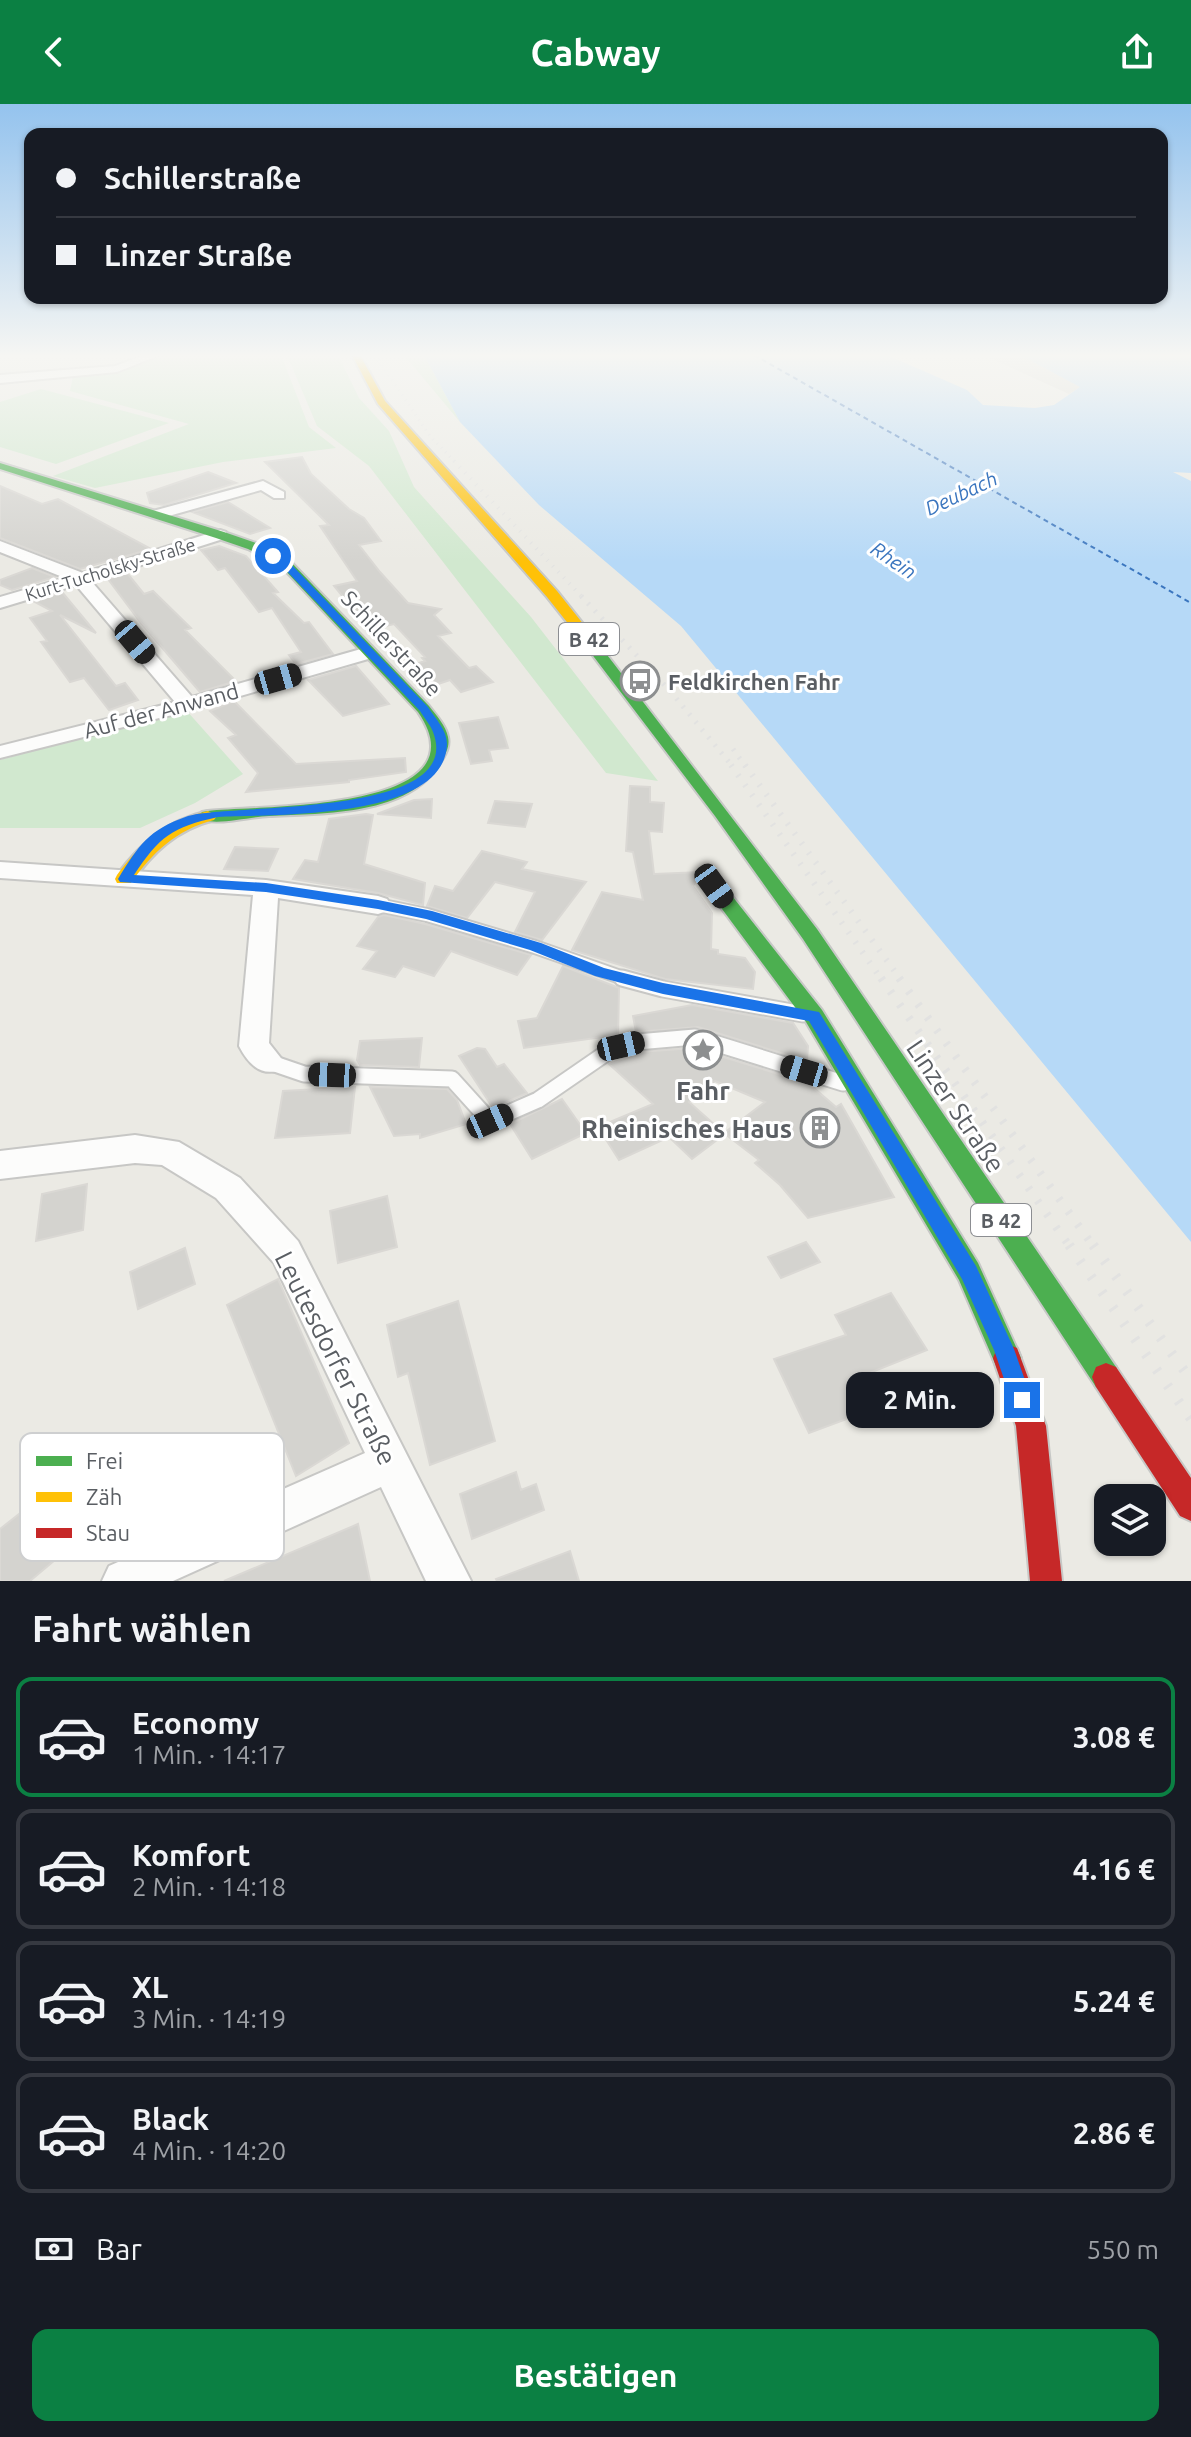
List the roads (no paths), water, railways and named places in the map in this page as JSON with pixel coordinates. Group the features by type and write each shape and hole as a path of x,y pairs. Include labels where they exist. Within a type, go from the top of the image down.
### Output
{"main road":[{"name":"Linzer Straße","path":"401,424 598,651 810,934 1191,1505"},
{"name":"Schillerstraße","path":"0,466 220,535 252,546 285,563 424,709 438,731 441,743 438,761 424,778 404,790 343,807 218,813 194,818 171,827 149,842 124,879"},
{"path":"714,886 814,1016 969,1272 1004,1349 1031,1426 1046,1581"}],"street":[{"path":"158,514 263,485 279,495"},
{"name":"Kurt-Tucholsky-Straße","path":"0,603 78,577 173,553 220,535"},
{"path":"0,546 78,577 188,705"},
{"name":"Auf der Anwand","path":"0,752 188,705 368,653"},
{"path":"0,870 266,888 378,905"},
{"path":"266,888 254,1046 269,1062"},
{"name":"Leutesdorfer Straße","path":"0,1165 135,1149 168,1152 228,1188 286,1252 449,1581"},
{"path":"284,1510 391,1462"},
{"path":"124,1581 169,1561"}],"lane":[{"path":"378,905 427,915 535,947 600,972 663,989 814,1016"},
{"path":"269,1062 304,1074 452,1079 490,1121 538,1100 612,1049 679,1037 695,1037 858,1088"}],"water":[{"path":"462,424 1191,424 1191,473 1173,472 1191,481 1191,1242 681,626 539,505"}],"railway":[{"path":"422,424 456,463"},
{"path":"454,461 583,598"},
{"path":"581,596 671,692 733,767"},
{"path":"733,749 746,767"},
{"path":"731,765 882,980"},
{"path":"745,765 901,980"},
{"path":"881,978 1070,1247"},
{"path":"899,978 1094,1247"},
{"path":"1069,1245 1191,1419"},
{"path":"1093,1245 1191,1380"}],"place":[{"name":"Feldkirchen Fahr","path":"640,681"},
{"name":"Fahr","path":"703,1050"},
{"name":"Rheinisches Haus","path":"820,1128"}],"water label":[{"name":"Deubach","path":"961,493"},
{"name":"Rhein","path":"894,560"}]}
